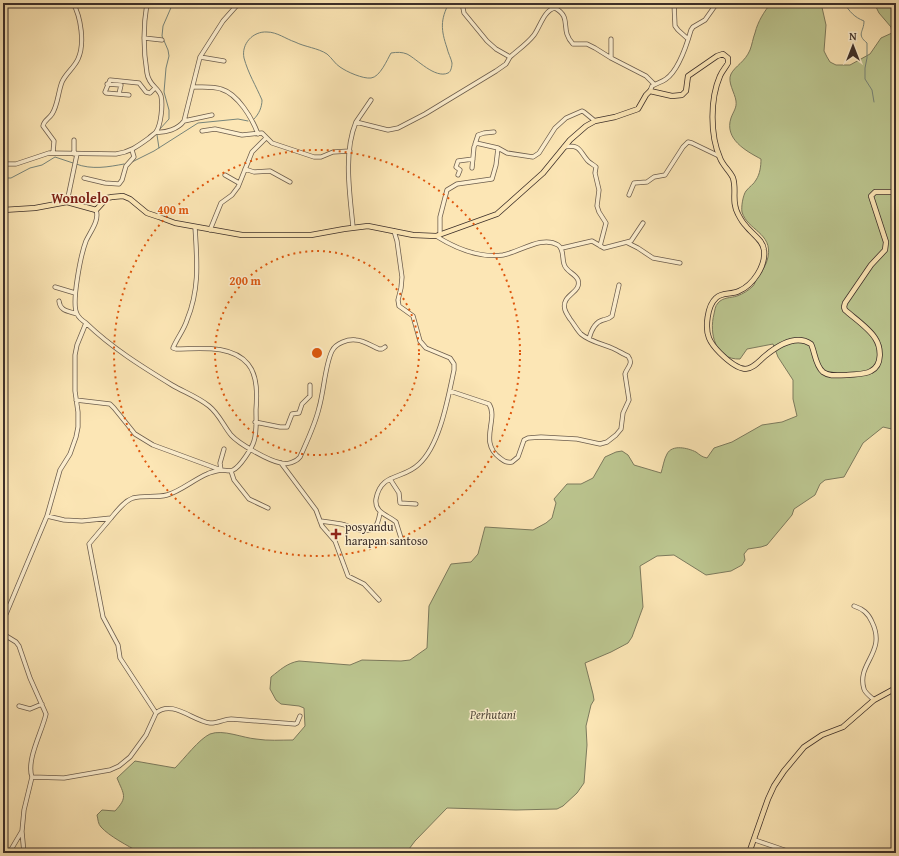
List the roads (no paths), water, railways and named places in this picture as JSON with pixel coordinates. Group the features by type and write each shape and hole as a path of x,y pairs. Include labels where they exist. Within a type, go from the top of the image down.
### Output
{"main road":[{"path":"3,210 35,208 67,202 96,210 106,198 123,196 130,199 147,213 159,216 175,223 242,235 311,235 368,226 427,237 438,236 498,214 543,173 564,147 586,126 595,121 615,117 638,109 650,91 672,96 682,95 686,91 687,78 721,54 727,56 728,63 720,75 712,116 712,127 722,164 732,177 734,183 734,206 746,226 762,243 764,247 764,260 762,267 745,287 739,291 721,295 712,303 708,332 711,341 719,352 732,363 745,369 754,366 774,349 787,342 799,339 807,341 811,344 821,369 830,375 862,374 875,368 880,354 880,349 875,337 845,310 844,307 871,265 885,250 886,246 871,196 875,192 896,192"},
{"path":"749,853 774,786 784,771 804,747 822,735 842,727 874,700 896,688"}],"street":[{"path":"53,153 53,139 43,126 44,122 53,113 62,82 74,66 80,54 80,21 73,3"},
{"path":"3,164 16,164 43,154 53,153 116,154 132,150 156,132 161,116 162,98 160,93 149,82 147,74 144,38 144,22 147,3"},
{"path":"184,121 200,57 223,21 239,3"},
{"path":"462,3 464,13 487,41 496,49 510,57"},
{"path":"650,91 654,84 668,78 672,74 683,53 693,27 705,20 716,3"},
{"path":"673,4 675,26 688,39"},
{"path":"356,122 388,130 398,128 425,114 506,64 510,57 533,36 548,12 555,8 565,16 565,33 572,44 587,44 646,76 654,84"},
{"path":"144,38 162,40"},
{"path":"611,39 611,58"},
{"path":"200,57 224,61"},
{"path":"129,95 106,93 105,92 110,80 139,83 146,92 150,93 155,88"},
{"path":"108,84 121,85 120,94"},
{"path":"193,87 216,88 230,93 249,114 258,134"},
{"path":"353,228 349,171 352,133 356,122 371,100"},
{"path":"475,144 479,143 498,148 507,153 533,157 539,153 554,128 566,118 582,111 595,121"},
{"path":"156,132 163,132 176,128 184,121 212,115"},
{"path":"202,131 215,128 242,135 263,134 272,143 314,157 321,157 333,152 350,151"},
{"path":"472,168 475,144 478,135 494,132"},
{"path":"210,230 221,203 235,191 252,152 266,138"},
{"path":"67,202 75,162 74,140"},
{"path":"629,195 634,183 646,183 654,177 664,175 688,142 719,156"},
{"path":"564,147 570,146 578,148 583,152 588,161 596,167 595,173 598,190 597,206 606,223 600,246"},
{"path":"498,148 496,165 492,179 458,184 447,190 440,218 438,236 448,244 473,252 490,255 503,255 545,241 556,244 562,248 592,242 607,248 631,242 643,222"},
{"path":"84,178 105,184 119,184 122,180 126,166 134,157 132,150"},
{"path":"458,175 460,170 456,165 458,161 473,159"},
{"path":"244,169 254,172 270,171 290,182"},
{"path":"225,175 239,183"},
{"path":"77,314 75,293 85,243 97,216 96,210"},
{"path":"76,400 110,404 135,434 153,445 220,470 231,471 236,468 250,448 254,441 256,422 256,396 252,368 237,355 227,351 173,348 187,322 195,298 198,262 195,227"},
{"path":"394,231 402,277 402,288 398,303 399,306 413,316 420,341 426,348 450,358 454,370 450,391 432,448 417,466 403,475 385,481 378,492 376,506 380,513 396,522 401,538 404,541"},
{"path":"628,243 653,258 680,263"},
{"path":"450,391 489,404 492,410 489,430 491,449 505,462 514,461 518,456 524,440 528,438 541,437 577,439 603,443 616,435 621,429 623,413 629,400 625,374 631,362 628,356 581,334 565,312 565,302 568,297 575,292 578,282 575,276 564,266 562,248"},
{"path":"589,339 590,334 598,322 612,316 619,286"},
{"path":"55,287 75,293"},
{"path":"59,301 59,306 61,308 77,314 106,341 137,364 209,406 221,419 231,435 262,455 281,463 292,462 298,460 300,457 312,430 319,408 326,371 332,350 337,345 345,341 357,339 379,349 384,347"},
{"path":"3,619 47,516 60,470 70,454 76,437 78,419 75,355 77,345 86,323"},
{"path":"256,422 287,427 290,416 292,414 299,414 302,404 310,396 310,385"},
{"path":"220,470 220,463 224,449"},
{"path":"281,463 316,510 322,526 333,537 348,576 364,584 379,600"},
{"path":"156,713 120,658 117,642 102,612 89,544 124,504 133,498 166,496 211,472 220,470"},
{"path":"231,471 234,480 249,500 268,508"},
{"path":"390,479 399,493 400,503 416,504"},
{"path":"320,521 368,531 377,525 380,513"},
{"path":"47,516 64,520 82,521 111,518"},
{"path":"854,606 863,610 871,618 876,634 874,652 863,674 864,689 874,700"},
{"path":"3,634 16,642 19,646 30,678 46,714 31,762 30,773 32,777 24,810 22,831 24,853"},
{"path":"19,706 30,709 42,704"},
{"path":"32,777 64,778 110,770 119,766 130,757 146,735 156,713 160,710 177,709 196,720 210,723 231,719 295,724 298,722 300,716"},
{"path":"9,853 22,831"},
{"path":"754,840 793,853"}],"waterway":[{"path":"159,130 169,119 169,110 164,92 166,68 169,56 162,36 163,26 173,3"},
{"path":"254,119 260,110 262,100 244,58 244,48 246,43 253,36 262,32 278,34 299,44 323,52 343,69 355,75 364,77 371,78 377,75 383,68 391,53 397,52 407,54 426,68 443,74 449,72 452,64 445,42 442,25 449,3"},
{"path":"844,3 852,14 864,21 861,35 867,43 865,79 872,90 874,102"},
{"path":"132,162 154,151 198,123 238,119 248,121"},
{"path":"157,135 159,148"},
{"path":"3,178 11,178 30,168 42,165 55,157 73,163"},
{"path":"76,164 88,167 106,167 124,164"}],"place":[{"name":"posyandu harapan santoso","path":"336,534"}],"district":[{"name":"Wonolelo","path":"80,198"}],"park label":[{"name":"Perhutani","path":"493,715"}]}
